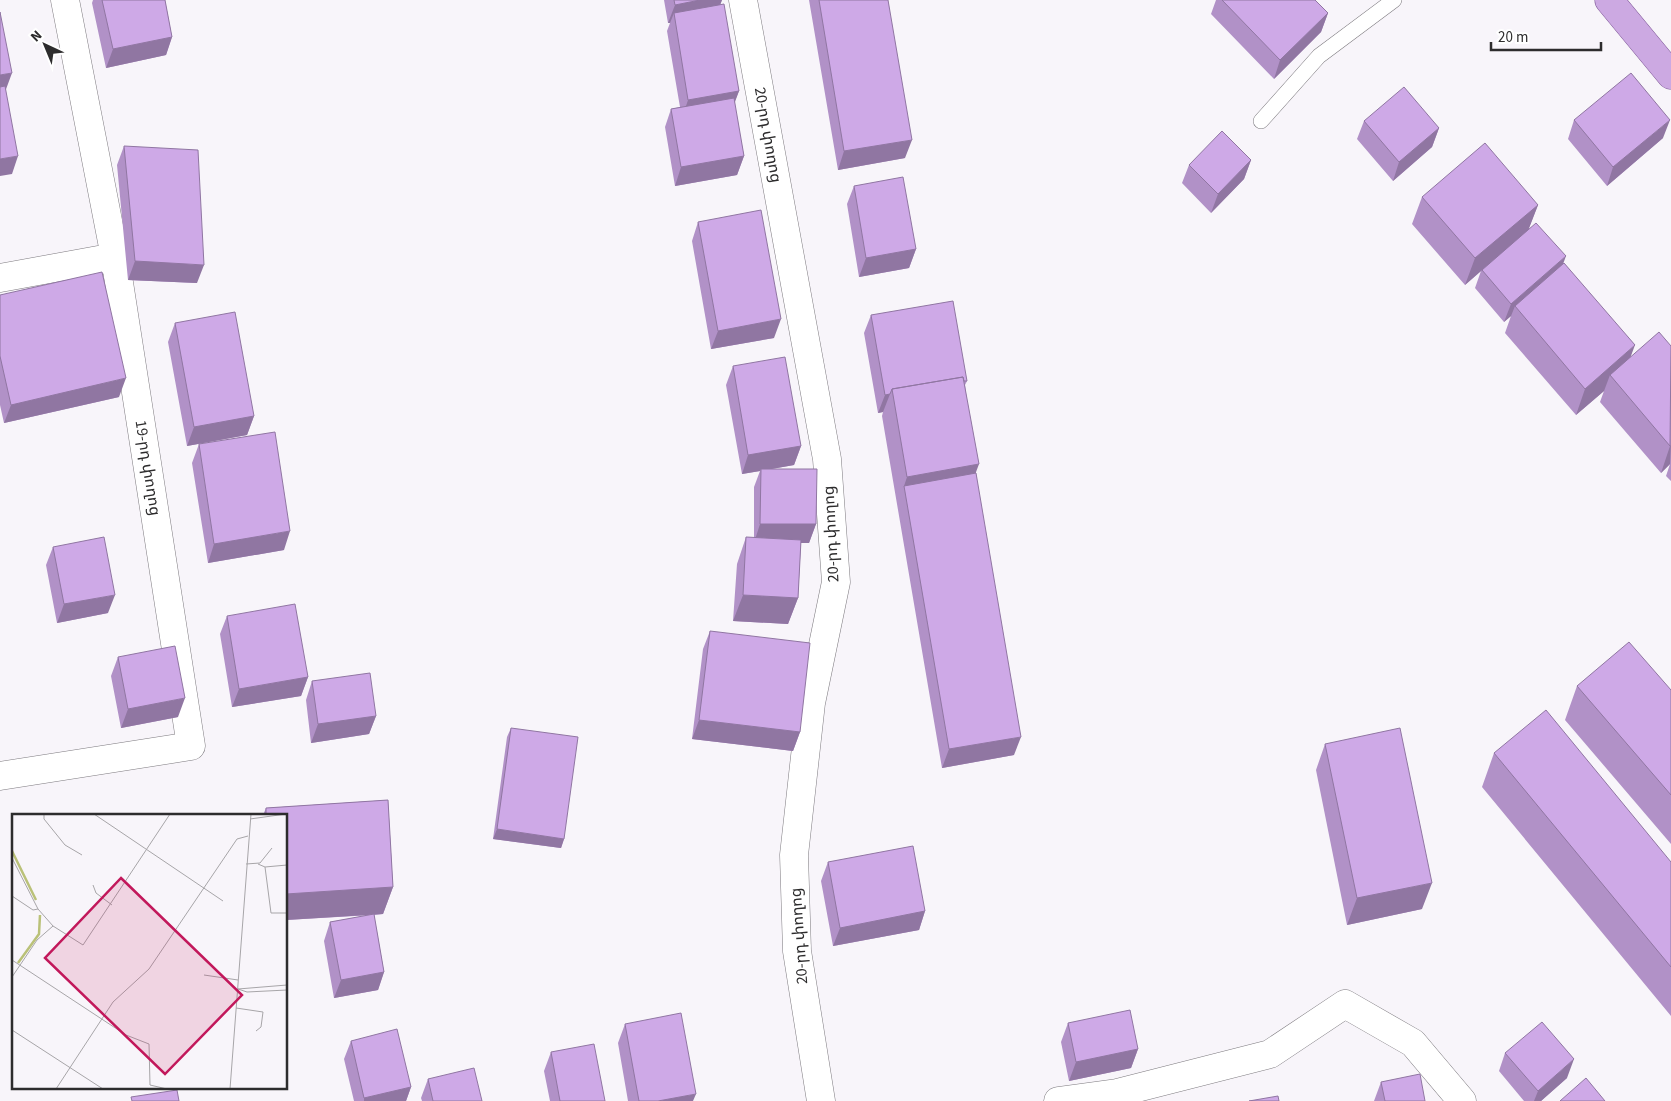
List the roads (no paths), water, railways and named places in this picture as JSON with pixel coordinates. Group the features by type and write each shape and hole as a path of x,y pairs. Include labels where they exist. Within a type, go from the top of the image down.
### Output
{"main road":[{"path":"1609,0 1671,75"}],"street":[{"name":"19-րդ փողոց","path":"0,776 191,746 115,257 65,0"},
{"name":"20-րդ փողոց","path":"744,0 827,458 836,582 811,704 794,855 797,950 821,1101"},
{"path":"0,278 115,257"},
{"path":"1058,1101 1117,1092 1270,1054 1345,1004 1413,1043 1462,1101"}],"lane":[{"path":"1260,121 1319,56 1394,0"}]}
